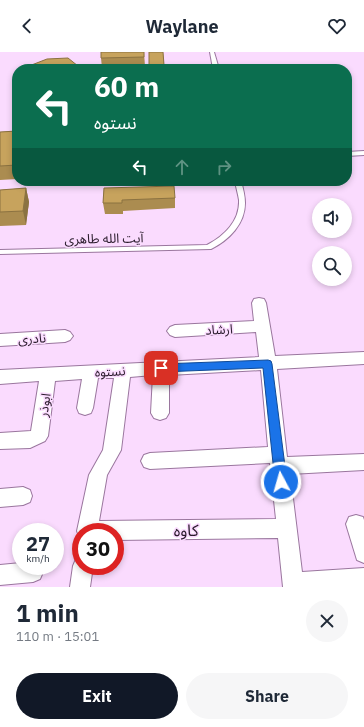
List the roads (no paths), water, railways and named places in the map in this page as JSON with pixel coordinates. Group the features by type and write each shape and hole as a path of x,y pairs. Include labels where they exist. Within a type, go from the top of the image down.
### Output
{"street":[{"path":"259,303 268,364 293,585 364,578"},
{"name":"ارشاد","path":"176,331 262,326"},
{"name":"نادری","path":"0,340 65,336"},
{"name":"نستوه","path":"0,377 364,358"},
{"path":"160,413 161,368"},
{"path":"89,523 100,468 109,458 112,450 123,370"},
{"path":"85,408 91,372"},
{"name":"ابوذر","path":"0,441 30,440 39,436 48,374"},
{"path":"150,461 364,462"},
{"path":"0,498 23,496"},
{"path":"356,524 364,553"},
{"name":"کاوه","path":"124,531 286,528"},
{"path":"0,575 12,574"},
{"path":"80,587 82,575"}],"lane":[{"path":"212,52 215,64"},
{"path":"352,154 364,153"},
{"name":"آیت الله طاهری","path":"0,252 208,247 217,244 235,227 240,216 242,203 239,186"}]}
